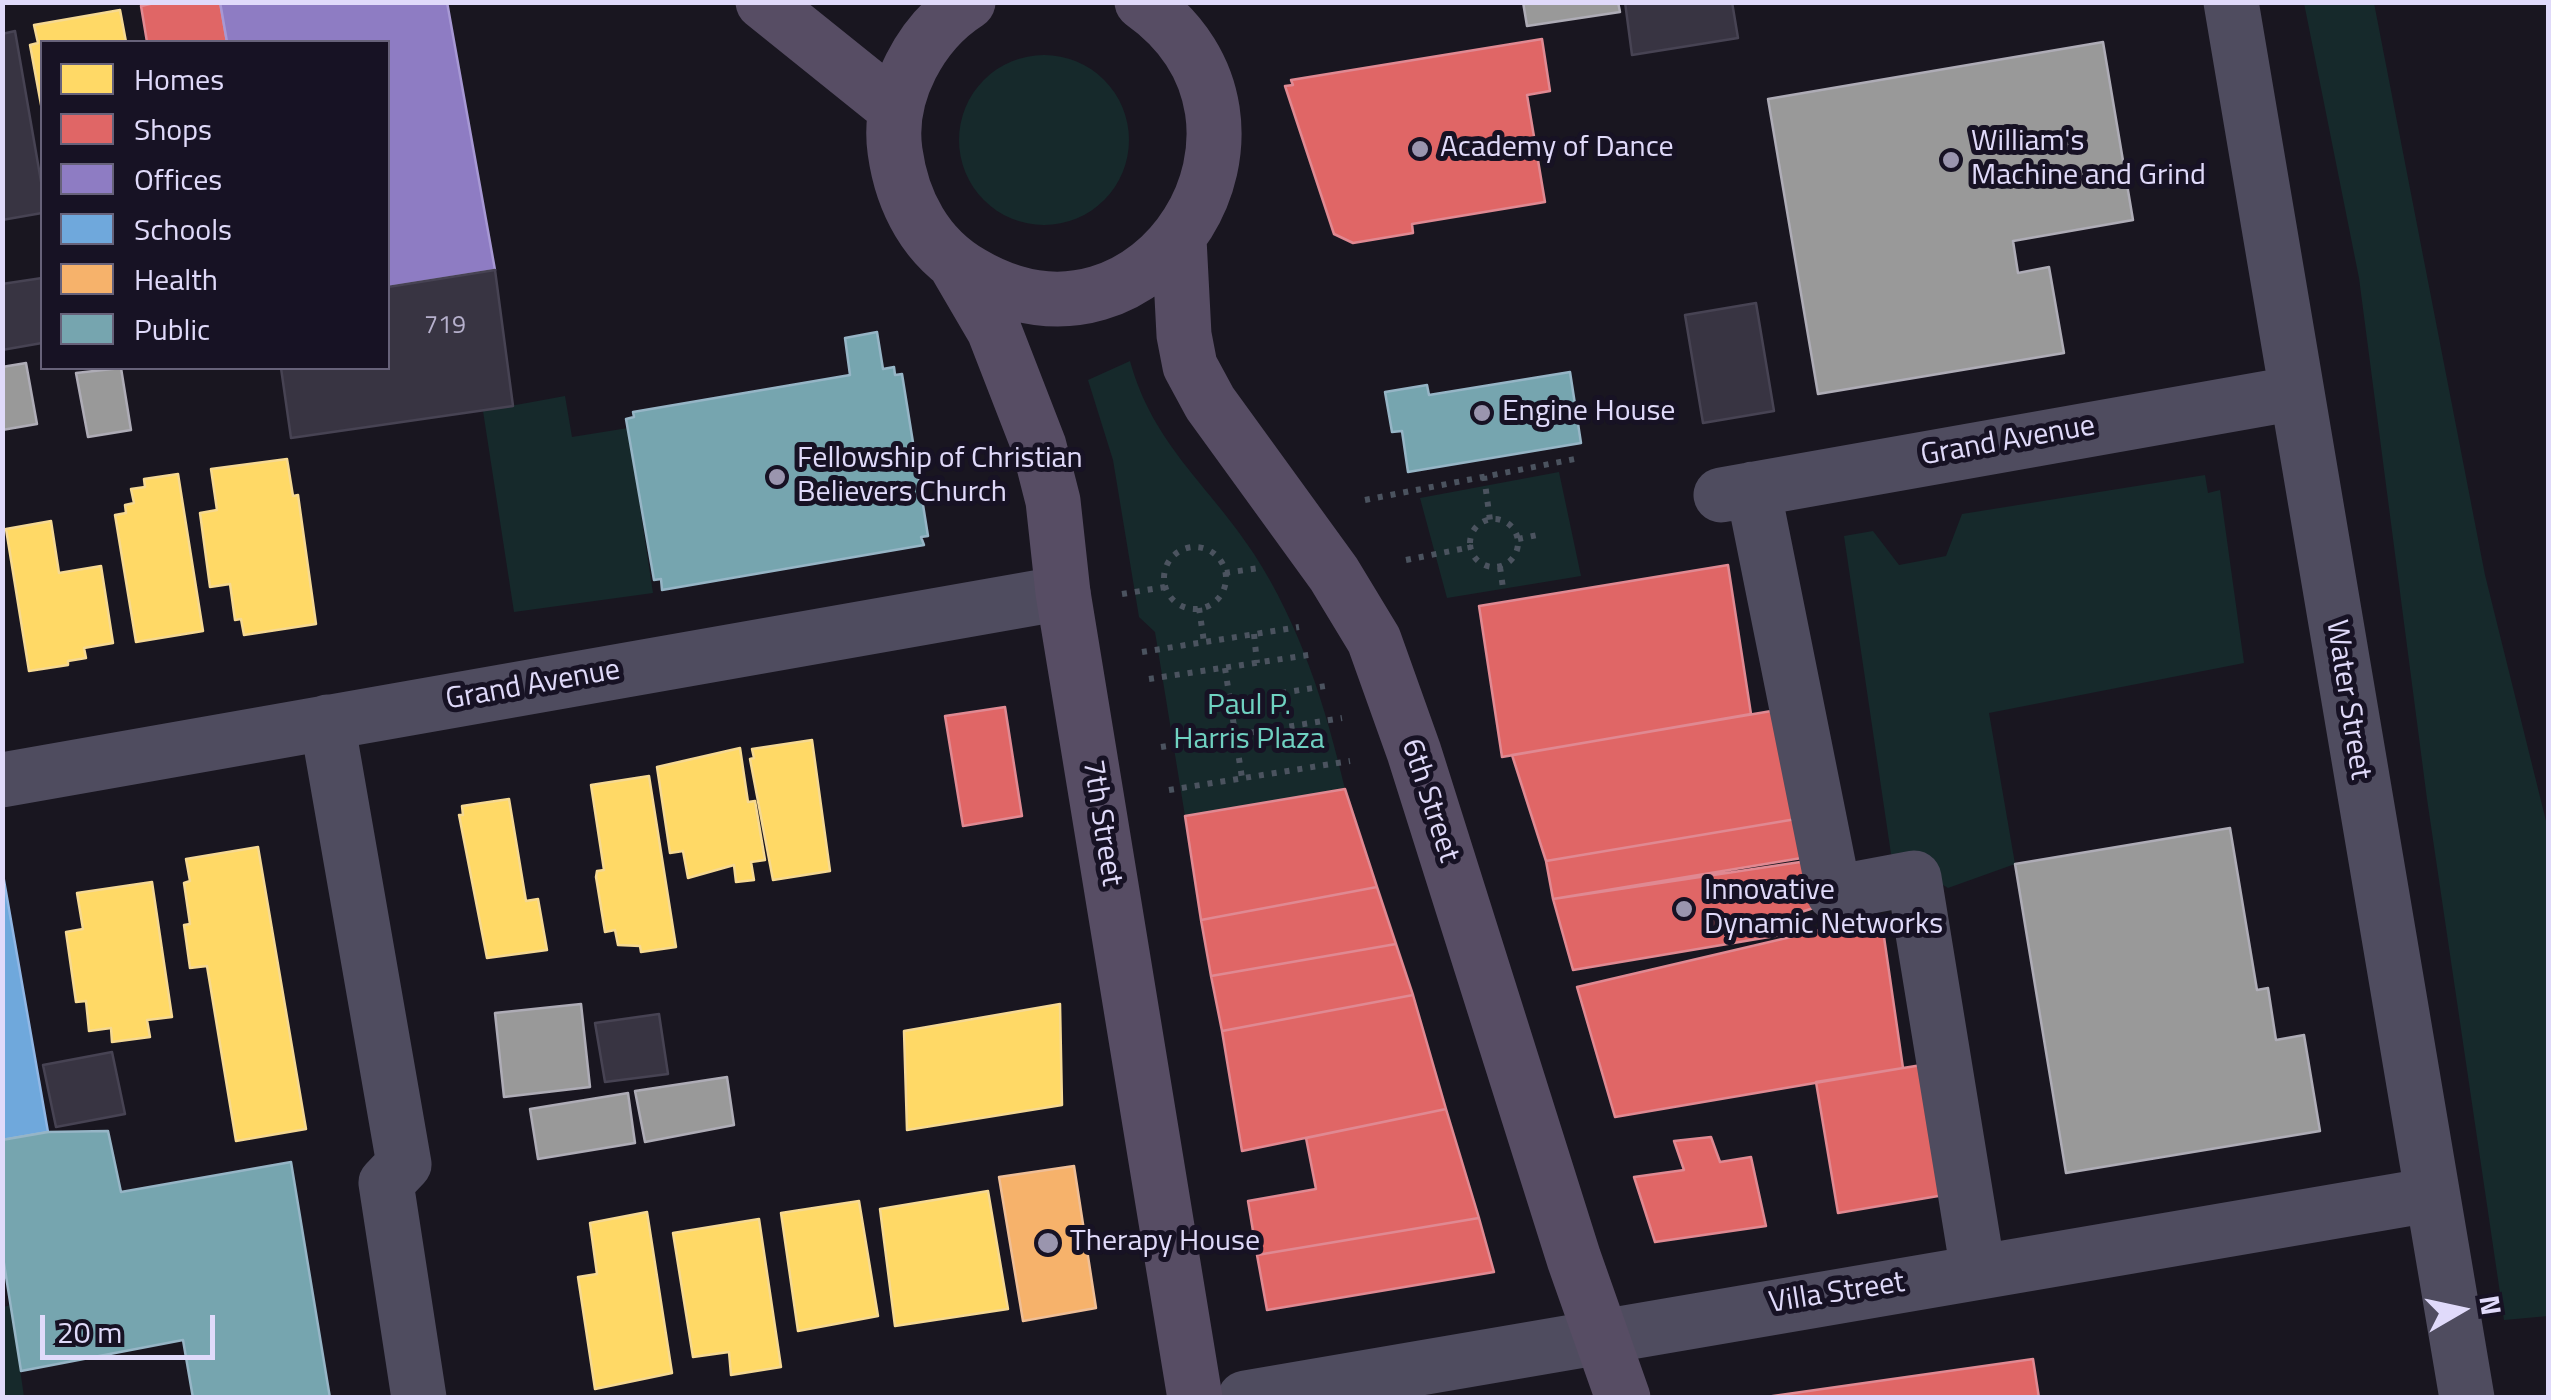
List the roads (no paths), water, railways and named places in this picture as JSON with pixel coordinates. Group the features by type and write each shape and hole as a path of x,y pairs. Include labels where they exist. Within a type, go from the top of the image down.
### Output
{"main road":[{"path":"763,2 896,109"},
{"path":"968,2 927,40 907,72 896,109 894,145 900,180 918,224 956,265 994,288 1059,299 1093,294 1126,282 1179,239 1210,178 1215,144 1212,110 1203,78 1181,25 1168,23 1142,2"},
{"name":"6th Street","path":"1179,239 1184,336 1190,366 1210,403 1324,560 1374,640 1414,752 1574,1260 1623,1398"},
{"name":"7th Street","path":"956,265 994,330 1039,446 1054,501 1063,593 1196,1398"}],"street":[{"name":"Water Street","path":"2231,2 2467,1398"},
{"name":"Grand Avenue","path":"1978,1271 1914,878 1834,892 1737,492 2296,393"},
{"name":"Grand Avenue","path":"2,780 1063,593"},
{"path":"327,722 404,1164 386,1183 419,1398"},
{"name":"Villa Street","path":"1245,1398 1602,1334 2430,1196"}],"place":[{"name":"Academy of Dance","path":"1420,149"},
{"name":"William's Machine and Grind","path":"1951,160"},
{"name":"Engine House","path":"1482,413"},
{"name":"Fellowship of Christian Believers Church","path":"777,477"},
{"name":"Innovative Dynamic Networks","path":"1684,909"},
{"name":"Therapy House","path":"1048,1243"}],"park label":[{"name":"Paul P. Harris Plaza","path":"1249,724"}]}
